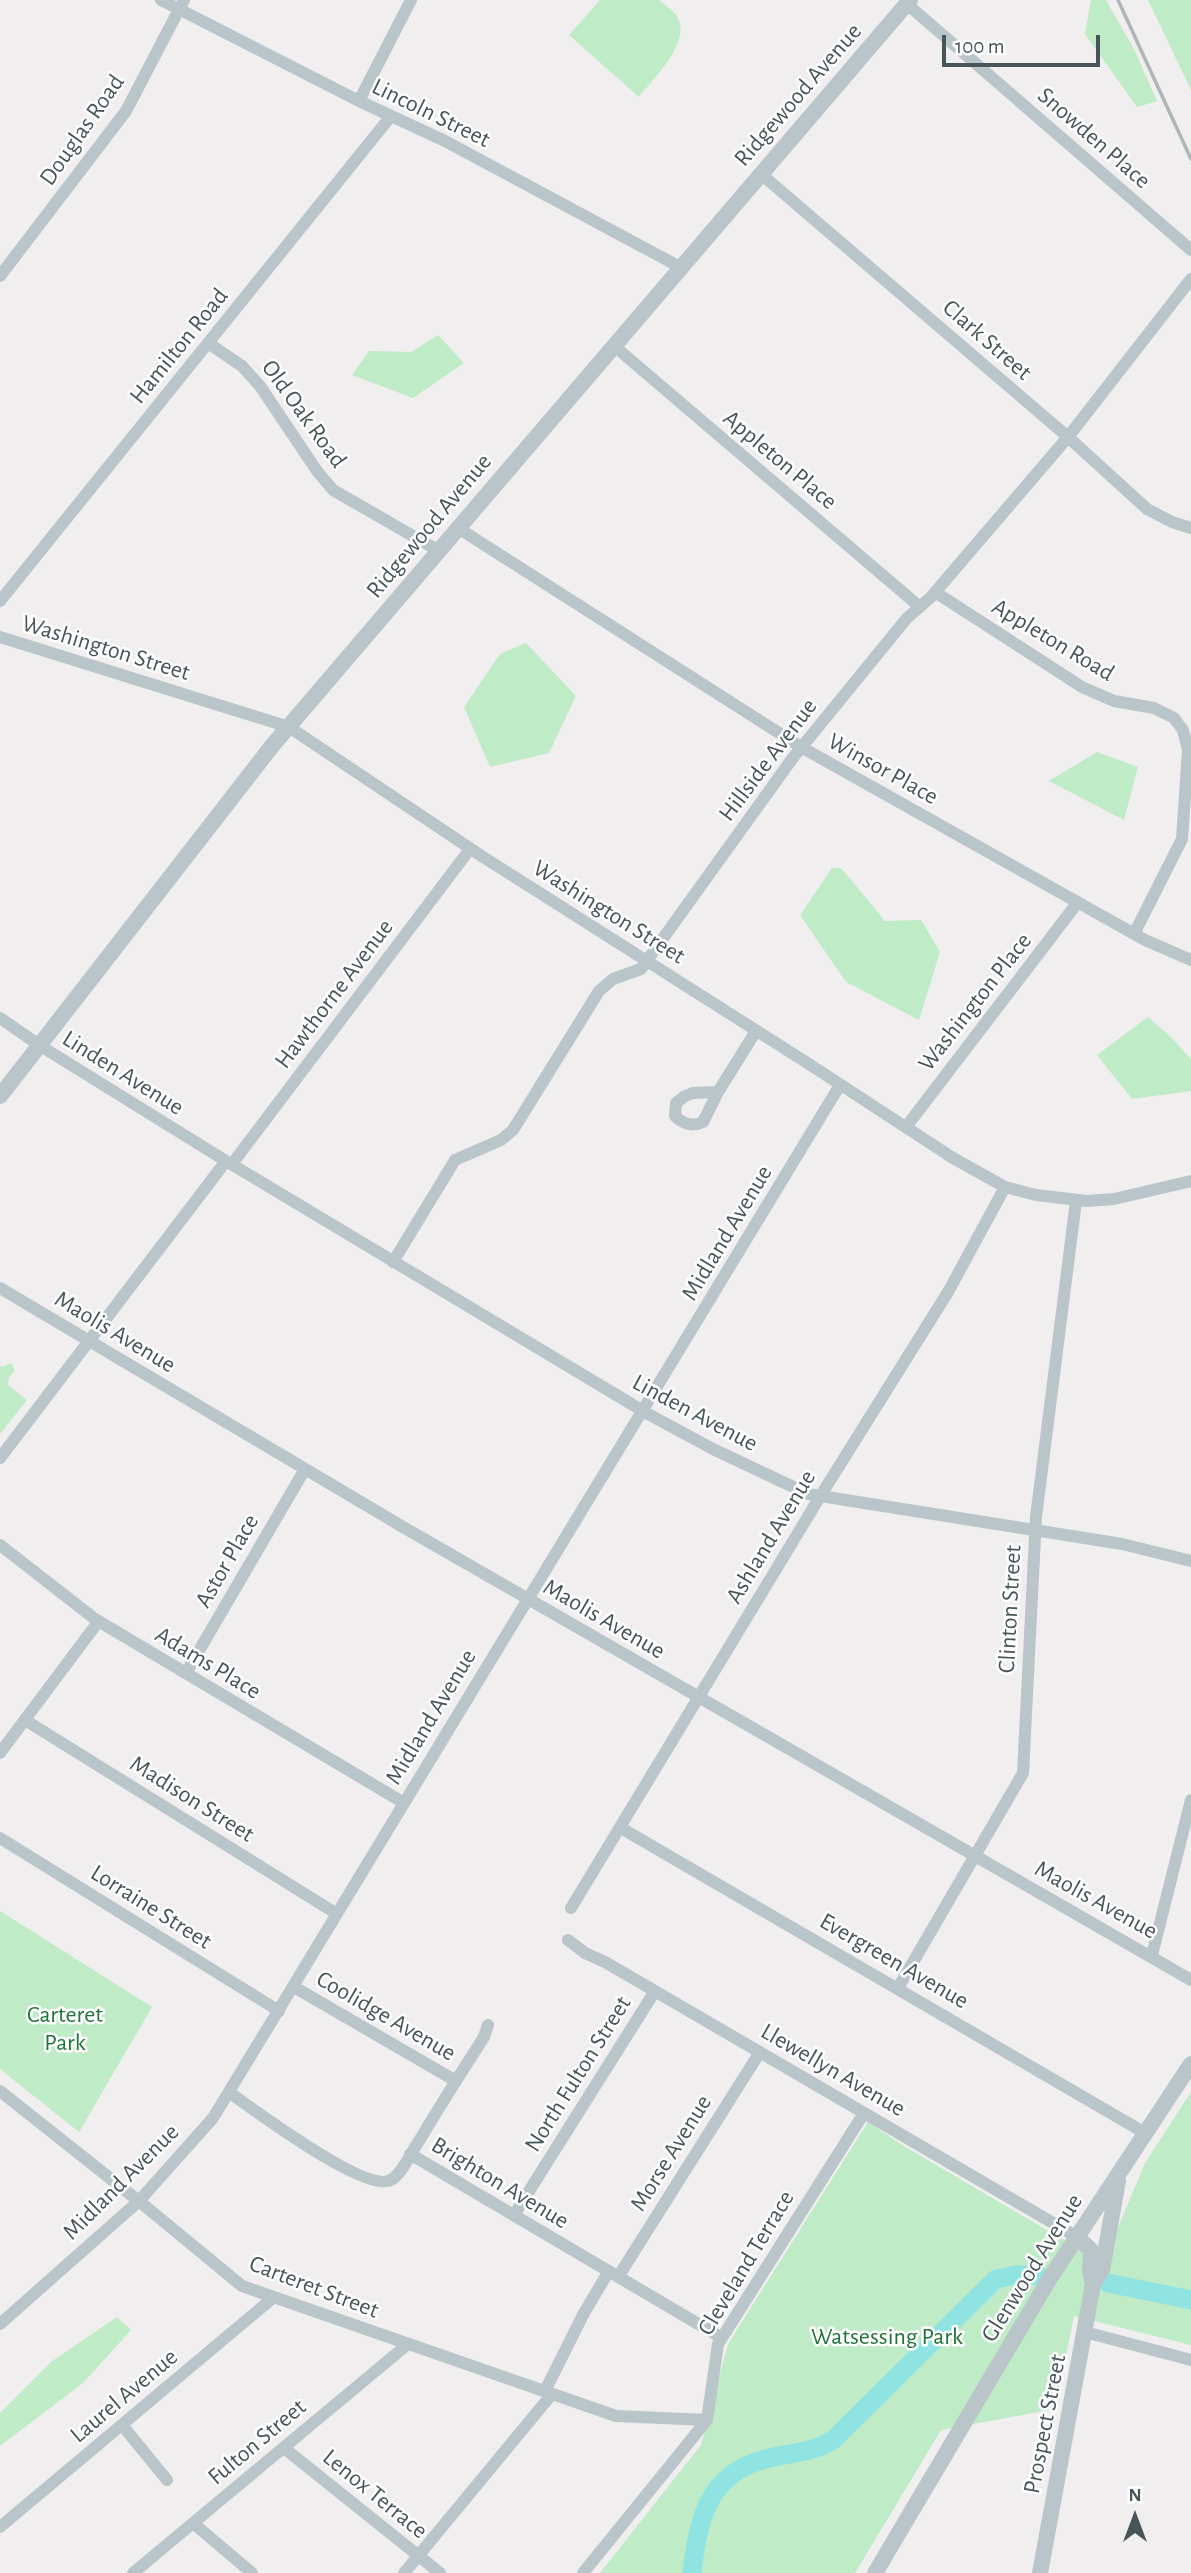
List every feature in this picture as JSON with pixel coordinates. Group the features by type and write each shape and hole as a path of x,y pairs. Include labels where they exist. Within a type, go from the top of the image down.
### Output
{"street":[{"name":"Lincoln Street","path":"161,0 182,5 359,101 445,141 680,267"},
{"path":"359,101 411,0"},
{"name":"Ridgewood Avenue","path":"0,1096 289,727 909,2"},
{"name":"Snowden Place","path":"909,2 1191,250"},
{"name":"Douglas Road","path":"0,276 126,111 182,5"},
{"name":"Hamilton Road","path":"0,601 391,116"},
{"name":"Clark Street","path":"761,174 1068,437 1147,509 1191,528"},
{"name":"Hillside Avenue","path":"393,1262 455,1160 500,1140 513,1130 599,992 613,979 640,969 802,747 907,618 935,592 1068,437 1191,279"},
{"name":"Old Oak Road","path":"208,343 242,366 260,386 317,471 333,490 439,551"},
{"name":"Appleton Place","path":"613,345 920,607"},
{"name":"Winsor Place","path":"458,528 802,747 1134,934 1191,960"},
{"name":"Appleton Road","path":"935,592 1082,687 1114,701 1154,708 1174,718 1183,730 1188,750 1182,839 1134,934"},
{"name":"Washington Street","path":"0,637 289,727 470,849 953,1158 1005,1187 1076,1201 1114,1199 1191,1181"},
{"name":"Hawthorne Avenue","path":"0,1458 470,849"},
{"name":"Washington Place","path":"906,1127 1078,902"},
{"name":"Linden Avenue","path":"0,1018 229,1162 644,1412 713,1449 808,1494 1122,1544 1191,1561"},
{"path":"718,1092 756,1031"},
{"name":"Midland Avenue","path":"0,2324 139,2201 213,2118 230,2093 840,1085"},
{"name":"Ashland Avenue","path":"572,1909 821,1495 948,1292 1005,1187"},
{"name":"Clinton Street","path":"898,1988 1023,1773 1035,1530 1076,1201"},
{"name":"Maolis Avenue","path":"0,1288 527,1599 1152,1955 1191,1980"},
{"name":"Astor Place","path":"186,1673 305,1469"},
{"name":"Adams Place","path":"0,1545 98,1622 404,1803"},
{"path":"0,1753 98,1622"},
{"name":"Madison Street","path":"25,1720 337,1914"},
{"path":"1152,1955 1191,1800"},
{"name":"Evergreen Avenue","path":"621,1828 1145,2133"},
{"name":"Lorraine Street","path":"0,1838 279,2011"},
{"name":"Llewellyn Avenue","path":"568,1940 585,1953 605,1962 1077,2237"},
{"name":"Coolidge Avenue","path":"294,1987 456,2081"},
{"name":"North Fulton Street","path":"514,2215 655,1991"},
{"path":"410,2154 488,2025"},
{"name":"Morse Avenue","path":"404,2573 549,2393 584,2313 614,2274 760,2052"},
{"name":"Glenwood Avenue","path":"875,2573 1050,2278 1191,2064"},
{"name":"Carteret Street","path":"0,2091 242,2286 616,2416 707,2420"},
{"name":"Brighton Avenue","path":"230,2093 311,2149 374,2182 390,2180 410,2154 722,2338"},
{"name":"Cleveland Terrace","path":"707,2420 716,2350 722,2338 864,2113"},
{"name":"Prospect Street","path":"1093,2284 1102,2270 1120,2171"},
{"name":"Prospect Street","path":"1040,2573 1093,2284 1090,2270 1091,2250 1077,2237"},
{"name":"Laurel Avenue","path":"0,2527 274,2297"},
{"path":"1085,2332 1191,2360"},
{"name":"Fulton Street","path":"133,2573 408,2344"},
{"path":"583,2573 707,2420"},
{"path":"122,2425 167,2480"},
{"name":"Lenox Terrace","path":"284,2448 440,2573"},
{"path":"193,2523 252,2573"}],"green space":[{"path":"600,0 659,0 676,15 680,36 676,47 662,70 639,97 569,35"},
{"path":"1091,0 1106,0 1135,51 1157,101 1137,107 1085,34"},
{"path":"1148,0 1191,0 1191,90"},
{"path":"438,335 464,363 413,398 352,375 369,351 411,352"},
{"path":"526,643 576,696 549,753 490,767 464,707 500,654"},
{"path":"1097,752 1138,767 1124,820 1049,781"},
{"path":"832,868 841,868 885,921 921,920 940,952 919,1020 846,982 800,915"},
{"path":"1148,1017 1191,1059 1191,1091 1132,1099 1097,1055"},
{"path":"11,1363 15,1371 9,1377 8,1385 27,1400 0,1434 0,1365 2,1367"},
{"name":"Carteret Park","path":"0,1911 152,2007 79,2132 0,2069"},
{"name":"Watsessing Park","path":"1191,2092 1191,2345 1074,2316 1055,2409 941,2430 855,2573 694,2573 700,2512 683,2573 600,2573 701,2445 728,2344 868,2122 902,2145 1062,2239 1109,2249 1145,2163"},
{"path":"117,2317 131,2330 83,2383 0,2446 0,2413 51,2362"}],"waterway":[{"path":"692,2573 702,2518 718,2488 730,2476 745,2466 765,2459 808,2450 833,2440 996,2279 1038,2275"},
{"path":"1108,2283 1191,2300"}],"railway":[{"path":"1118,0 1191,159"}]}
